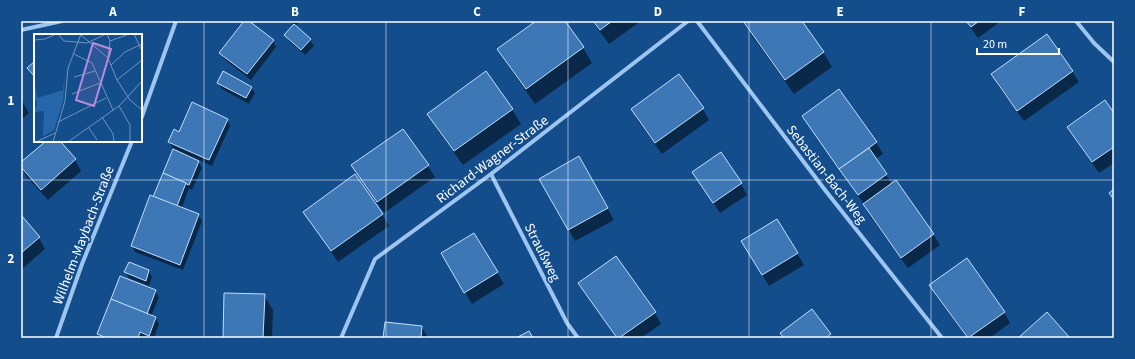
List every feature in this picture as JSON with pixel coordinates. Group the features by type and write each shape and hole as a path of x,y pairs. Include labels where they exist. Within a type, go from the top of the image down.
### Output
{"street":[{"path":"21,30 62,21"},
{"path":"142,116 176,21"},
{"name":"Richard-Wagner-Straße","path":"341,338 375,259 491,174 688,21"},
{"name":"Sebastian-Bach-Weg","path":"697,21 825,190 942,338"},
{"path":"1076,21 1094,43 1114,62"},
{"name":"Wilhelm-Maybach-Straße","path":"56,338 82,264 132,142"},
{"name":"Straußweg","path":"491,174 567,323 578,338"}],"building":[{"path":"244,21 249,21 274,40 247,74 219,53"},
{"path":"536,21 565,21 584,47 526,89 497,49"},
{"path":"593,21 612,21 600,30"},
{"path":"743,21 802,21 824,52 785,80"},
{"path":"966,21 979,21 971,27"},
{"path":"294,24 311,39 301,50 284,35"},
{"path":"1047,34 1073,71 1017,111 991,74"},
{"path":"34,62 34,76 27,68"},
{"path":"223,71 252,87 246,98 217,83"},
{"path":"486,71 513,109 454,151 427,114"},
{"path":"679,74 704,108 655,143 631,109"},
{"path":"839,89 877,142 839,169 802,116"},
{"path":"1105,100 1114,113 1114,147 1092,162 1067,127"},
{"path":"192,102 228,119 209,160 168,142 174,129 179,132"},
{"path":"403,129 429,165 377,202 351,165"},
{"path":"45,142 61,142 76,159 41,190 21,167 21,162"},
{"path":"869,148 887,174 858,195 839,169"},
{"path":"173,149 199,161 189,185 163,173"},
{"path":"721,152 742,183 713,203 692,172"},
{"path":"579,156 608,208 568,230 539,179"},
{"path":"163,173 186,183 177,206 153,197"},
{"path":"355,174 383,214 331,251 303,212"},
{"path":"896,180 934,234 901,258 863,204"},
{"path":"1114,189 1114,200 1109,193"},
{"path":"150,195 199,214 180,265 131,246"},
{"path":"21,215 40,237 21,253"},
{"path":"777,219 798,253 762,275 741,241"},
{"path":"474,233 498,272 464,293 441,253"},
{"path":"616,256 656,312 619,338 617,338 578,283"},
{"path":"967,258 1005,312 968,338 929,285"},
{"path":"129,262 149,270 146,281 124,272"},
{"path":"120,276 156,290 147,314 111,299"},
{"path":"224,293 265,294 263,338 223,338"},
{"path":"111,299 156,317 149,336 140,332 138,338 107,338 97,334"},
{"path":"812,309 831,334 826,338 784,338 780,333"},
{"path":"1047,312 1070,338 1018,338"},
{"path":"385,322 422,326 421,338 383,338"},
{"path":"529,331 533,338 516,338"}]}
